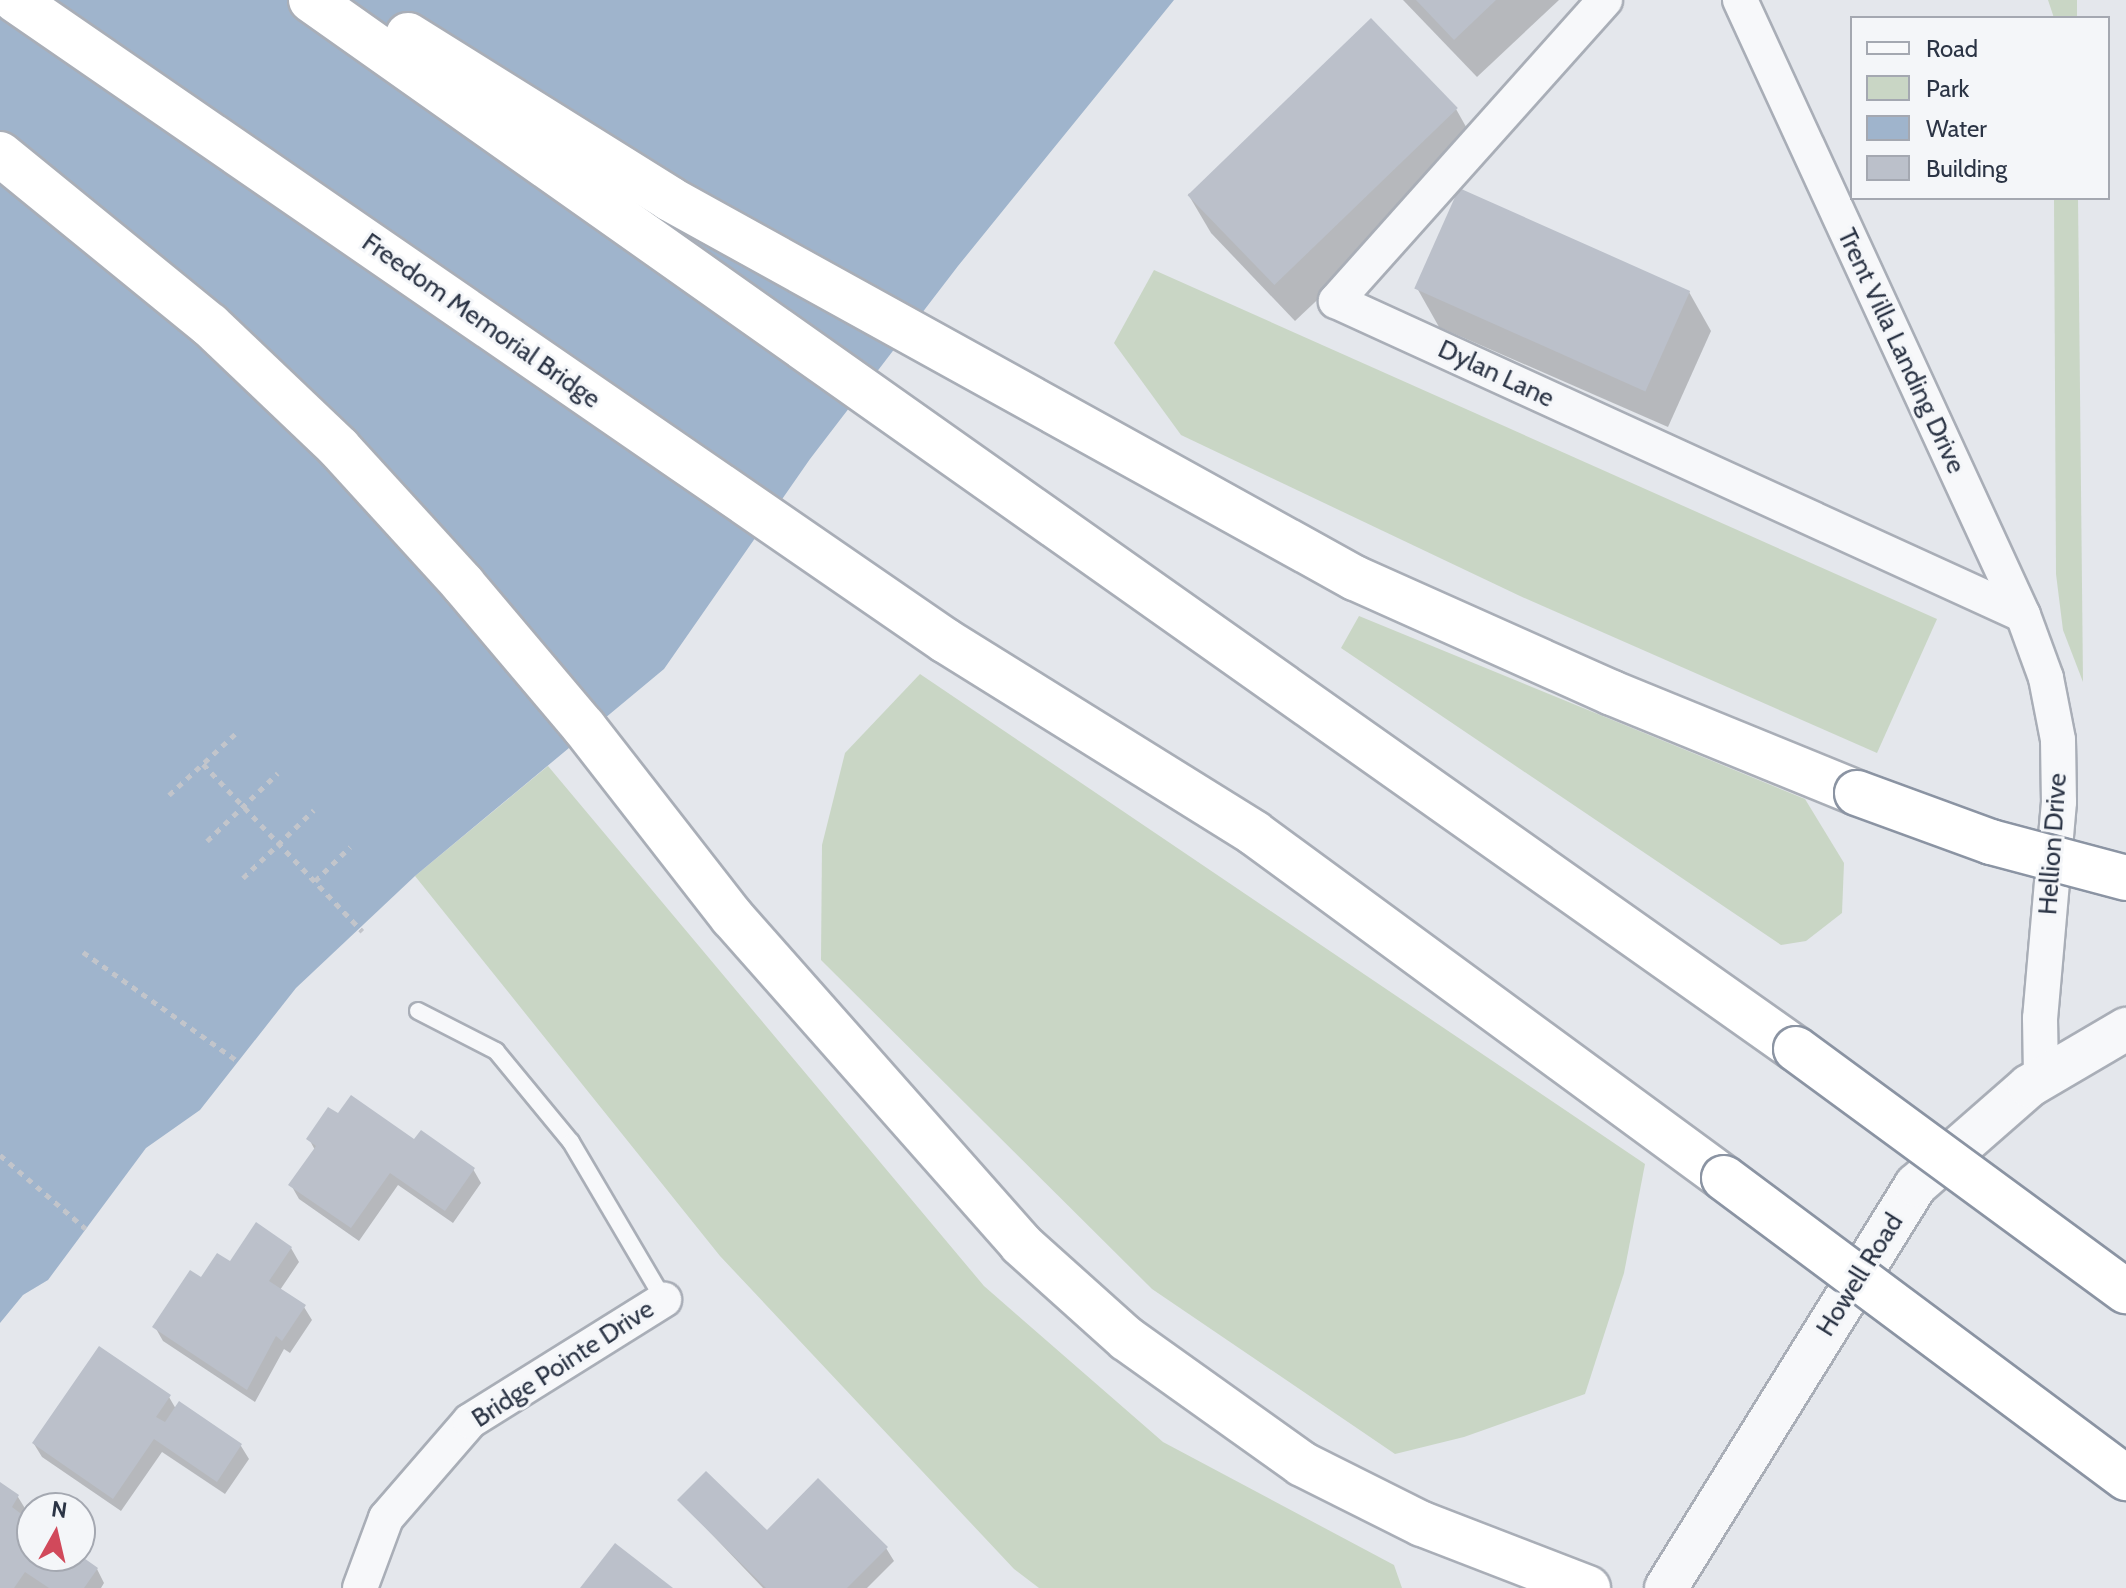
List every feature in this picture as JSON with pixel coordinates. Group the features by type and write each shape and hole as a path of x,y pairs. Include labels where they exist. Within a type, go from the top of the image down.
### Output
{"highway":[{"name":"Freedom Memorial Bridge","path":"15,0 946,641 1254,833 2126,1478"},
{"path":"311,0 1796,1049 2126,1291"},
{"path":"352,0 670,199 1355,578 1612,693 1857,793 1991,842 2126,878"},
{"path":"0,154 210,325 339,448 463,584 584,727 732,917 1021,1244 1127,1339 1302,1464 1422,1524 1512,1556 1588,1588"}],"street":[{"name":"Dylan Lane","path":"1605,0 1336,301 2023,615"},
{"name":"Trent Villa Landing Drive","path":"1740,0 2023,615"},
{"name":"Hellion Drive","path":"2023,615 2046,678 2058,740 2059,802 2040,1018 2041,1078"},
{"name":"Howell Road","path":"1666,1588 1916,1185 2041,1078 2126,1029"},
{"name":"Bridge Pointe Drive","path":"360,1588 386,1518 470,1421 664,1300"}],"lane":[{"path":"418,1011 496,1051 571,1142 664,1300"}],"path":[{"path":"169,795 235,734"},
{"path":"203,764 362,931"},
{"path":"207,841 278,773"},
{"path":"243,878 314,810"},
{"path":"315,881 350,847"},
{"path":"83,952 236,1060"},
{"path":"0,1155 86,1229"}],"green space":[{"path":"2048,0 2077,0 2077,16 2053,16"},
{"path":"2054,200 2078,200 2083,682 2063,630 2056,574"},
{"path":"1154,270 1937,619 1877,753 1520,596 1181,435 1114,343"},
{"path":"1359,616 1805,799 1844,863 1842,913 1806,941 1781,945 1341,648"},
{"path":"920,674 1645,1164 1624,1273 1585,1394 1464,1437 1395,1454 1152,1289 821,960 822,845 845,753"},
{"path":"548,766 984,1286 1163,1442 1394,1565 1402,1588 1039,1588 1014,1569 720,1256 415,876"}],"water":[{"path":"0,0 1174,0 958,266 810,459 664,669 415,876 296,988 200,1110 146,1148 48,1280 23,1295 0,1323"}],"building":[{"path":"1416,0 1496,0 1454,40"},
{"path":"1371,18 1458,108 1274,285 1188,195"},
{"path":"1459,188 1690,291 1645,391 1414,288"},
{"path":"351,1095 414,1139 421,1130 475,1168 445,1211 390,1173 351,1228 288,1185 316,1146 306,1139 328,1107 338,1113"},
{"path":"256,1222 292,1247 269,1281 306,1305 282,1341 276,1336 247,1390 152,1327 190,1270 201,1277 217,1253 230,1261"},
{"path":"99,1346 171,1395 156,1417 165,1422 179,1401 242,1444 217,1482 154,1439 113,1499 32,1443"},
{"path":"706,1471 767,1530 818,1478 888,1547 847,1588 766,1588 677,1500"},
{"path":"0,1482 16,1493 12,1507 16,1510 16,1572 25,1572 14,1588 0,1588"},
{"path":"615,1543 673,1588 580,1588"},
{"path":"25,1572 95,1572 84,1588 49,1588"}]}
